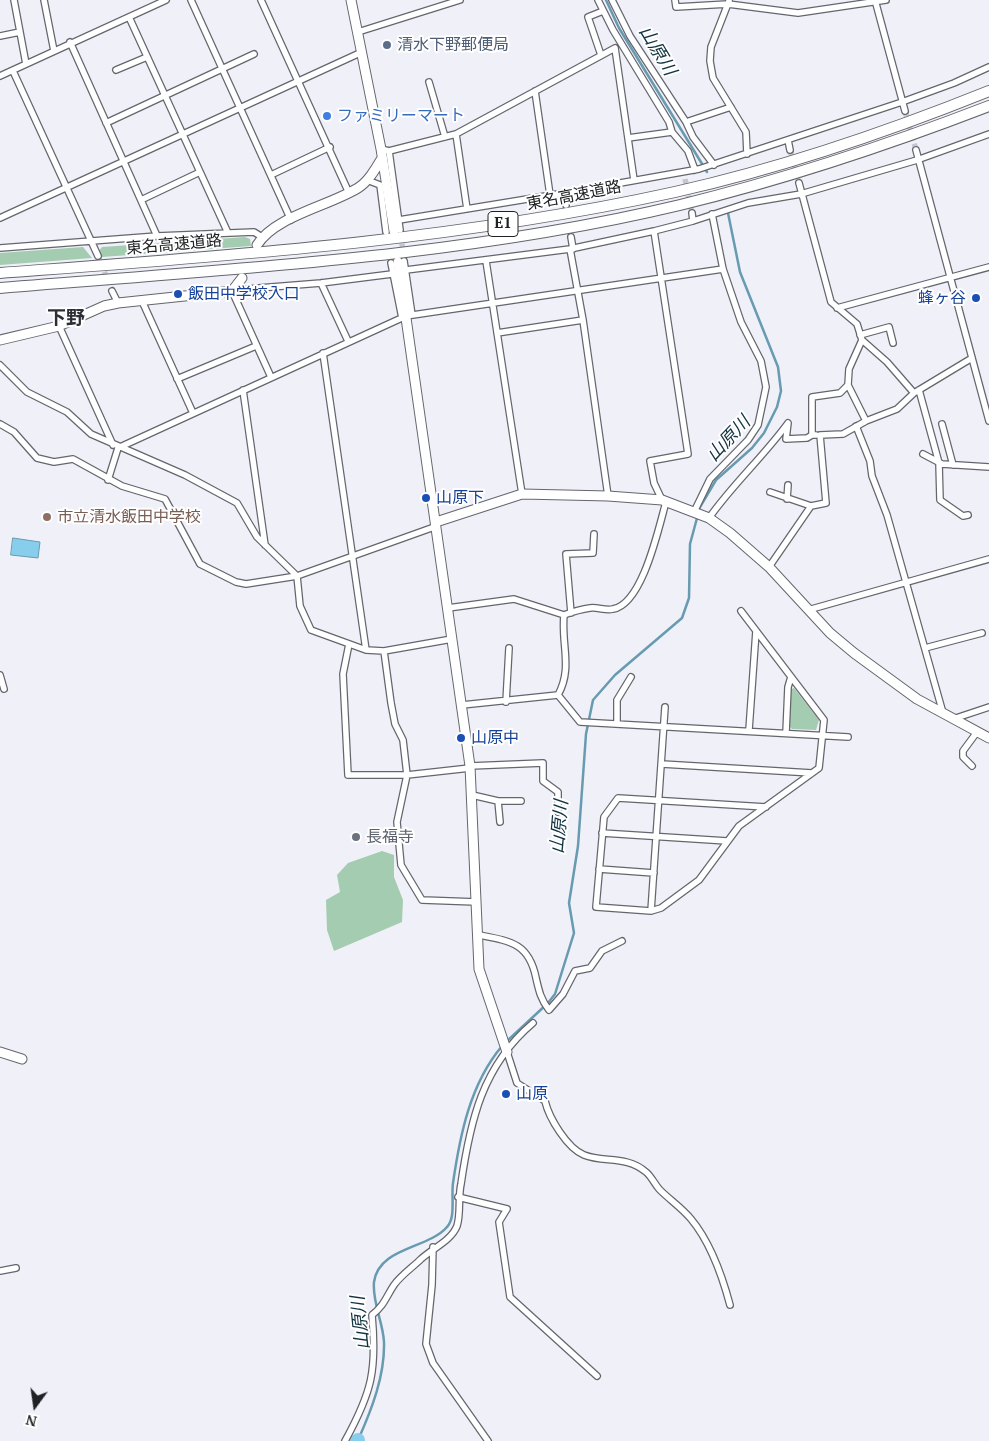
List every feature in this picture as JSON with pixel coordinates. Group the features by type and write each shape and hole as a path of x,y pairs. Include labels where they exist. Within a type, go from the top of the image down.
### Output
{"highway":[{"name":"東名高速道路","path":"0,273 166,261 408,238 588,210 684,190 790,161 862,139 989,91"},
{"name":"東名高速道路","path":"0,288 409,251 591,223 678,205 798,174 866,152 989,106"}],"street":[{"path":"14,0 26,64"},
{"path":"44,0 54,51"},
{"path":"191,0 291,220"},
{"path":"270,0 262,2 330,147 349,193"},
{"path":"351,0 399,220 393,231"},
{"path":"436,0 439,7"},
{"path":"358,32 460,0"},
{"path":"598,0 669,122 672,132 688,151 697,169"},
{"path":"612,0 630,36 712,165"},
{"path":"675,0 676,7 729,2 798,12 886,0"},
{"path":"0,76 70,42 163,1"},
{"path":"875,1 905,112"},
{"path":"729,2 711,47 710,62 713,78 746,132 747,154"},
{"path":"601,55 588,17 604,11"},
{"path":"128,17 228,233"},
{"path":"0,36 20,32"},
{"path":"70,42 157,236"},
{"path":"0,248 157,236 254,232 260,241 291,220 359,188 367,180 384,152 456,134 622,44"},
{"path":"615,48 634,180"},
{"path":"0,218 362,52"},
{"path":"106,123 254,54"},
{"path":"116,70 147,57"},
{"path":"399,220 564,194 697,169 954,84 989,67"},
{"path":"13,71 98,256"},
{"path":"429,82 444,137"},
{"path":"535,91 550,196"},
{"path":"686,122 731,107"},
{"path":"628,138 672,132"},
{"path":"456,134 467,209"},
{"path":"406,270 572,249 693,221 748,203 801,194 917,160 989,134"},
{"path":"788,140 790,150"},
{"path":"271,175 330,147"},
{"path":"916,150 917,160 951,277 989,421"},
{"path":"384,152 393,231"},
{"path":"141,200 200,172"},
{"path":"684,172 685,179"},
{"path":"367,180 380,185 393,231"},
{"path":"799,183 831,302 857,324 861,338 917,391 939,463 940,500 963,516 968,515"},
{"path":"564,194 566,205"},
{"path":"692,213 693,221"},
{"path":"694,512 710,479 748,440 758,425 766,387 761,361 741,322 723,269 712,214"},
{"path":"448,608 514,599 564,615 591,607 613,610 622,606 632,595 652,556 664,501 654,483 650,460 688,454 654,230"},
{"path":"571,237 608,496"},
{"path":"486,261 522,494"},
{"path":"398,262 406,270 407,316"},
{"path":"398,262 392,274 407,316"},
{"path":"398,262 437,524 470,767 479,934 479,969 517,1082 545,1101 549,1116 566,1139 584,1155 618,1159 646,1172 659,1189 692,1219 719,1269 730,1305"},
{"path":"836,308 989,267"},
{"path":"116,447 407,316 723,269"},
{"path":"0,340 59,326 104,306 118,303 392,274"},
{"path":"233,291 242,278"},
{"path":"321,283 348,341"},
{"path":"112,291 118,303"},
{"path":"233,291 271,377"},
{"path":"142,301 193,413"},
{"path":"497,333 583,320"},
{"path":"59,326 116,447 108,480"},
{"path":"866,421 848,385 849,369 861,338 889,327 893,343"},
{"path":"177,379 256,346"},
{"path":"323,353 366,650"},
{"path":"709,518 728,491 776,440 788,423 786,439 807,438 812,435 843,434 866,421 897,410 917,391 972,358"},
{"path":"0,365 27,392 67,412 91,434 116,447 185,475 237,503 257,537 297,576 300,606 311,630 366,650 384,650 452,639"},
{"path":"812,435 812,397 840,393 848,385"},
{"path":"243,390 266,545"},
{"path":"0,424 14,432 37,458 54,462 73,459 108,480 165,499 200,564 236,582 246,584 297,576 522,494 608,496 664,501 709,518 730,533 769,568 830,633 854,653 891,681 943,714 989,738"},
{"path":"942,424 953,465"},
{"path":"856,426 870,461 872,476 887,515 907,581 943,714"},
{"path":"770,492 811,506 826,503 820,435"},
{"path":"923,454 939,463 989,467"},
{"path":"787,499 788,485"},
{"path":"769,568 811,506"},
{"path":"571,613 566,554 593,553 594,534"},
{"path":"808,610 989,558"},
{"path":"741,611 824,720 819,768 766,807 739,826 699,880 661,908 651,911 596,908 604,817 618,798 766,807"},
{"path":"558,695 565,682 567,672 563,628 564,615"},
{"path":"749,730 756,631"},
{"path":"925,648 982,633"},
{"path":"350,644 343,674 348,775 407,775 470,767 543,763 543,781 558,792 558,812"},
{"path":"506,702 509,648"},
{"path":"384,650 391,703 395,724 403,740 407,775 397,822 401,865 422,900 477,902"},
{"path":"0,675 4,689"},
{"path":"617,723 617,700 631,677"},
{"path":"786,733 788,687 791,677"},
{"path":"462,705 506,702 558,695"},
{"path":"558,695 580,722 848,737"},
{"path":"651,911 665,707"},
{"path":"953,719 989,707"},
{"path":"972,766 962,756 963,751 977,732"},
{"path":"662,764 812,773"},
{"path":"472,795 498,801 522,801"},
{"path":"498,801 500,822"},
{"path":"602,833 727,841"},
{"path":"600,869 654,873"},
{"path":"479,934 513,944 526,952 533,962 541,1000 549,1010 563,994 575,971 590,968 602,951 622,941"},
{"path":"345,1441 369,1390 374,1367 372,1315 383,1307 395,1284 433,1247 451,1236 457,1224 458,1197 476,1104 485,1084 507,1052 520,1034 534,1023"},
{"path":"0,1052 22,1059"},
{"path":"458,1197 507,1209 499,1222 510,1297 597,1376"},
{"path":"433,1247 432,1284 426,1344 433,1363 488,1441"},
{"path":"0,1271 16,1268"}],"green space":[{"path":"245,237 250,239 251,246 102,257 99,251 102,247"},
{"path":"83,247 92,258 0,265 0,253"},
{"path":"794,688 819,720 816,730 792,729 789,726 791,689"},
{"path":"382,851 394,855 394,877 403,900 402,922 334,951 327,930 326,900 340,892 337,875 348,863"}],"water":[{"path":"13,538 40,542 38,558 11,555"}],"waterway":[{"name":"山原川","path":"606,0 619,28 707,172"},
{"name":"山原川","path":"506,1042 548,1003 555,994 574,933 569,903 578,846 586,734 593,700 615,675 682,618 689,598 690,544 700,507 716,480 752,448 764,433 777,407 781,391 778,367 740,272 728,213"},
{"name":"山原川","path":"358,1440 373,1404 384,1354 383,1334 374,1290 374,1282 378,1270 394,1255 439,1234 450,1223 456,1165 468,1111 482,1077 502,1046"}],"tunnel":[{"path":"905,111 916,150"},
{"path":"790,150 799,183"},
{"path":"685,179 692,213"},
{"path":"401,235 404,261"},
{"path":"98,256 112,291"}],"place":[{"name":"清水下野郵便局","path":"387,45"},
{"name":"ファミリーマート","path":"327,116"},
{"name":"飯田中学校入口","path":"178,294"},
{"name":"蜂ヶ谷","path":"976,298"},
{"name":"山原下","path":"426,498"},
{"name":"市立清水飯田中学校","path":"47,517"},
{"name":"山原中","path":"461,738"},
{"name":"長福寺","path":"356,837"},
{"name":"山原","path":"506,1094"}],"district":[{"name":"下野","path":"66,319"}]}
